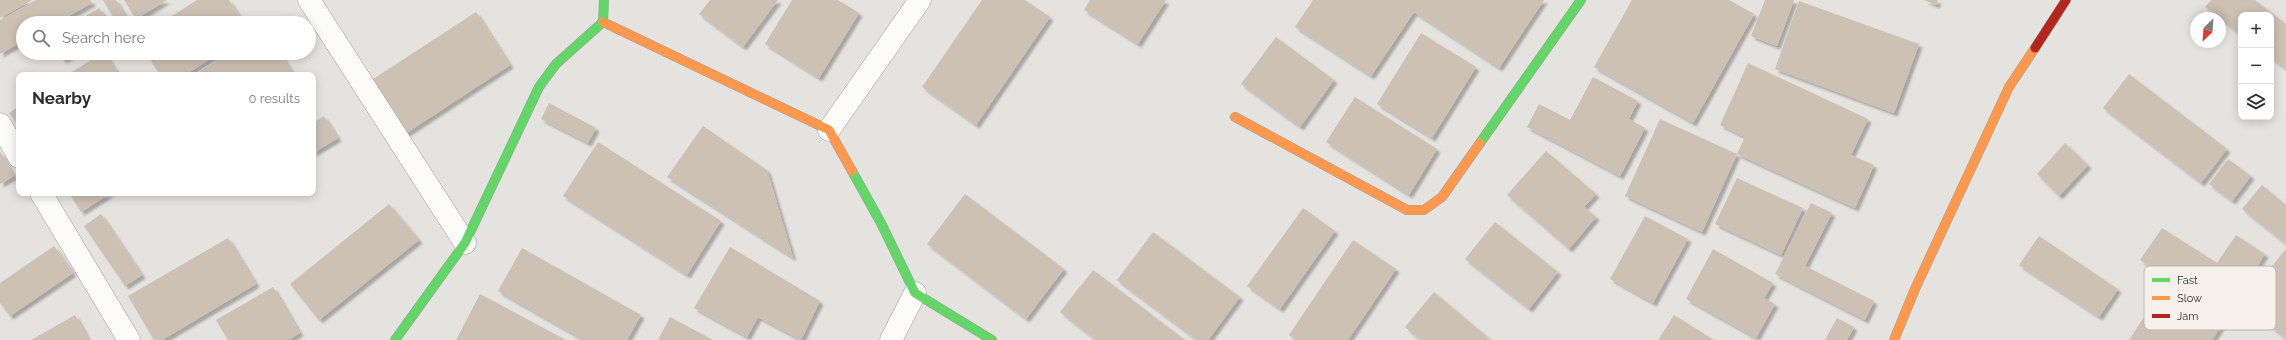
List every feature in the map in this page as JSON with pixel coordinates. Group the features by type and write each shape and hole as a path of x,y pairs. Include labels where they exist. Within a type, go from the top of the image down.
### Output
{"street":[{"path":"309,0 464,243"},
{"path":"395,340 464,243 539,87 556,64 603,22 604,0"},
{"path":"829,130 920,0"},
{"path":"1235,117 1407,210 1424,210 1442,197 1581,0"},
{"path":"1894,340 1915,289 2009,87 2066,0"},
{"path":"603,22 829,130 881,224 915,293 992,340"},
{"path":"0,124 16,152"},
{"path":"43,196 129,340"},
{"path":"891,340 915,293"}],"building":[{"path":"0,0 32,0 0,18"},
{"path":"36,0 90,0 92,3 69,16 16,16 16,45 0,54 0,20"},
{"path":"103,0 116,0 125,16 113,16"},
{"path":"124,0 167,0 141,16 134,16"},
{"path":"197,0 229,0 239,16 172,16"},
{"path":"710,0 778,0 743,47 699,14"},
{"path":"792,0 838,0 859,13 819,78 765,44"},
{"path":"982,0 1025,0 1050,17 976,125 922,87"},
{"path":"1090,0 1166,0 1138,44 1084,10"},
{"path":"1313,0 1544,0 1499,68 1414,12 1371,76 1295,27"},
{"path":"1632,0 1729,0 1754,14 1693,123 1594,67"},
{"path":"1765,0 1794,0 1777,46 1751,36"},
{"path":"1924,0 1938,0 1936,5"},
{"path":"2211,0 2255,0 2270,12 2238,12 2238,33 2226,23 2226,12 2211,12 2205,7"},
{"path":"1799,1 1919,44 1894,113 1775,69"},
{"path":"99,8 104,16 86,16"},
{"path":"476,12 510,65 402,136 367,83"},
{"path":"2274,15 2286,24 2286,69 2274,60"},
{"path":"1421,33 1476,67 1432,138 1377,104"},
{"path":"1276,37 1334,80 1300,127 1241,84"},
{"path":"91,60 109,60 117,72 72,72"},
{"path":"150,60 208,60 190,72 158,72"},
{"path":"218,60 284,60 292,72 198,72"},
{"path":"1748,63 1868,119 1851,155 1874,165 1855,208 1737,154 1745,137 1720,125"},
{"path":"2129,74 2227,149 2201,183 2103,108"},
{"path":"1593,77 1638,101 1629,119 1645,128 1620,176 1527,127 1539,104 1570,120"},
{"path":"1355,97 1437,149 1409,195 1326,142"},
{"path":"549,103 596,128 588,143 541,119"},
{"path":"16,108 16,123 9,113"},
{"path":"324,116 338,138 316,151 316,121"},
{"path":"1660,119 1737,154 1702,232 1625,196"},
{"path":"703,126 767,170 793,258 667,177"},
{"path":"598,142 721,221 687,275 563,196"},
{"path":"2065,143 2088,165 2059,196 2037,174"},
{"path":"0,151 14,176 0,184"},
{"path":"1546,151 1596,194 1584,207 1596,217 1569,249 1507,195"},
{"path":"2228,159 2251,176 2232,201 2209,184"},
{"path":"1737,178 1803,208 1781,255 1715,224"},
{"path":"2262,185 2286,205 2286,244 2242,209"},
{"path":"965,194 1064,269 1026,319 927,244"},
{"path":"71,196 106,196 81,212"},
{"path":"1811,203 1832,213 1805,266 1874,301 1865,320 1775,274"},
{"path":"389,204 419,240 319,320 290,284"},
{"path":"1303,208 1335,231 1280,309 1247,286"},
{"path":"101,214 142,275 125,286 84,226"},
{"path":"1645,216 1688,239 1653,303 1610,279"},
{"path":"1495,222 1558,272 1529,309 1465,259"},
{"path":"2162,228 2217,263 2236,235 2265,254 2257,266 2149,266 2140,260"},
{"path":"1153,232 1240,297 1208,340 1197,340 1117,280"},
{"path":"2039,236 2118,289 2099,317 2019,265"},
{"path":"228,238 256,284 162,340 154,340 128,296"},
{"path":"1353,240 1396,269 1348,340 1296,340 1289,335"},
{"path":"54,246 73,273 10,316 0,303 0,283"},
{"path":"730,247 820,301 801,340 758,317 747,337 694,308"},
{"path":"522,248 641,315 627,340 584,340 498,291"},
{"path":"1713,249 1773,283 1764,298 1775,304 1756,338 1686,299"},
{"path":"2286,249 2286,339 2275,330 2276,266 2272,266"},
{"path":"1093,270 1185,340 1096,340 1060,312"},
{"path":"273,287 300,333 288,340 228,340 216,320"},
{"path":"1434,292 1491,340 1420,340 1405,327"},
{"path":"480,294 566,340 456,340"},
{"path":"75,315 89,340 31,340"},
{"path":"1674,315 1714,340 1658,340"},
{"path":"670,317 713,340 658,340"},
{"path":"2144,317 2144,330 2219,330 2212,340 2129,340"},
{"path":"1837,318 1854,327 1847,340 1825,340"}],"traffic: fast":[{"path":"395,340 465,243 539,87 556,64 603,22 604,0"},
{"path":"1480,143 1581,0"},
{"path":"852,171 881,223 915,293 992,340"}],"traffic: slow":[{"path":"603,22 829,130 852,171"},
{"path":"1894,340 1915,289 2009,87 2035,48"},
{"path":"1235,117 1407,210 1424,210 1442,197 1480,143"}],"traffic: jam":[{"path":"2035,48 2066,0"}]}
